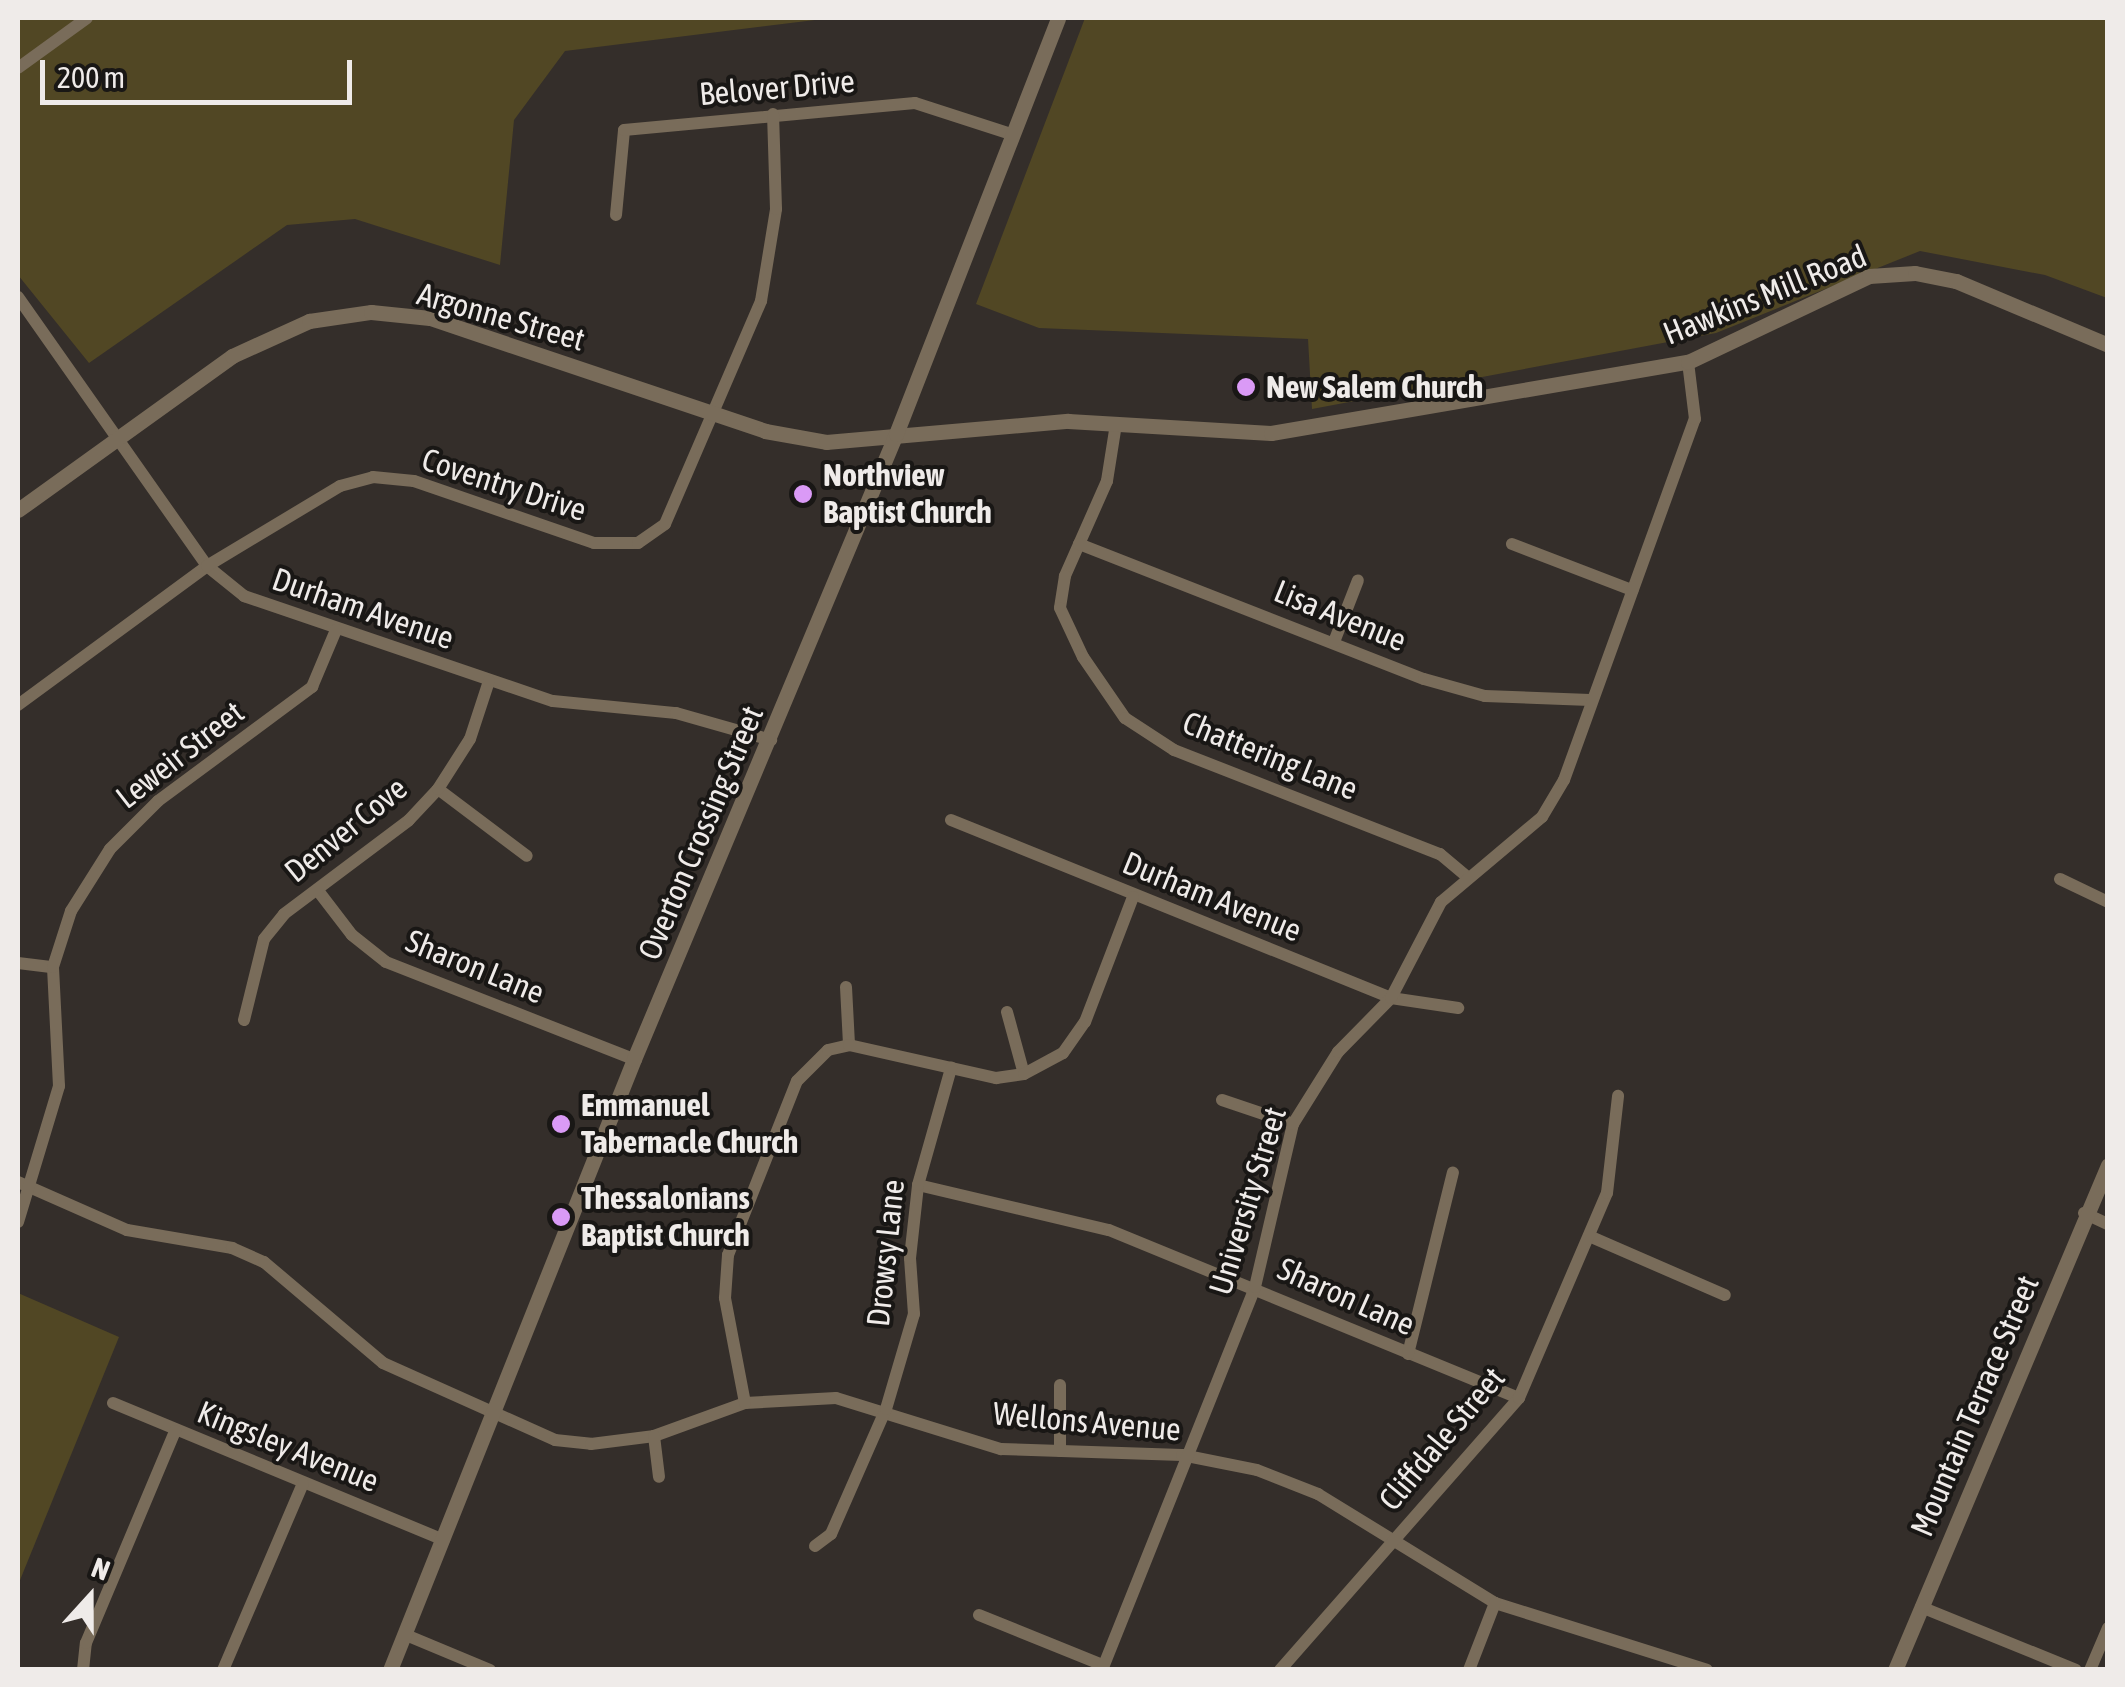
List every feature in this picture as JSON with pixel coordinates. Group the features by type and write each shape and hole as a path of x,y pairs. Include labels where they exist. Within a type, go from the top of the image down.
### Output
{"street":[{"path":"18,68 87,18"},
{"name":"Overton Crossing Street","path":"390,1670 496,1414 634,1059 771,740 896,434 1058,18"},
{"name":"Belover Drive","path":"616,214 624,130 915,103 1014,135"},
{"name":"Coventry Drive","path":"18,705 207,566 340,486 373,476 414,481 594,543 638,543 666,524 760,301 776,209 773,114"},
{"name":"Hawkins Mill Road","path":"896,434 1068,421 1271,433 1688,362 1870,276 1915,273 1956,281 2108,345"},
{"name":"Durham Avenue","path":"18,298 120,436 207,566 244,596 553,700 676,713 771,740"},
{"name":"Argonne Street","path":"18,510 232,356 308,321 371,312 430,318 716,413 826,442 896,434"},
{"name":"University Street","path":"1102,1667 1182,1456 1256,1287 1293,1124 1338,1052 1392,998 1440,902 1542,817 1564,780 1694,419 1688,362"},
{"name":"Chattering Lane","path":"1116,424 1107,481 1079,544 1060,608 1084,657 1125,718 1174,750 1440,854 1468,877"},
{"name":"Lisa Avenue","path":"1079,544 1485,696 1590,700"},
{"path":"1512,544 1632,590"},
{"path":"1334,642 1358,580"},
{"name":"Leweir Street","path":"18,1222 32,1188 60,1086 53,967 71,911 110,849 158,801 312,687 336,630"},
{"name":"Denver Cove","path":"244,1020 264,939 284,914 319,892 438,789 470,738 489,681"},
{"path":"438,789 527,856"},
{"name":"Durham Avenue","path":"950,820 1133,897 1392,998 1458,1008"},
{"path":"2060,879 2108,902"},
{"name":"Sharon Lane","path":"319,892 352,935 386,962 634,1059"},
{"path":"745,1402 725,1298 728,1255 797,1081 828,1050 849,1045 996,1078 1024,1074 1062,1053 1085,1022 1133,897"},
{"path":"18,964 53,967"},
{"path":"846,987 849,1045"},
{"path":"1007,1012 1024,1074"},
{"name":"Drowsy Lane","path":"815,1546 831,1534 886,1409 914,1314 910,1258 918,1184 951,1068"},
{"name":"Cliffdale Street","path":"1280,1670 1520,1398 1608,1192 1618,1096"},
{"path":"1222,1100 1293,1124"},
{"name":"Mountain Terrace Street","path":"1895,1670 2084,1213 2108,1166"},
{"path":"1408,1354 1454,1172"},
{"name":"Wellons Avenue","path":"18,1182 127,1230 232,1248 264,1262 382,1362 555,1440 590,1444 654,1436 745,1402 836,1398 886,1409 1001,1449 1182,1456 1257,1470 1318,1494 1495,1603 1707,1670"},
{"name":"Sharon Lane","path":"918,1184 1109,1230 1520,1398"},
{"path":"2084,1213 2108,1224"},
{"path":"1589,1236 1725,1296"},
{"path":"1060,1385 1060,1452"},
{"name":"Kingsley Avenue","path":"113,1403 444,1540"},
{"path":"83,1670 86,1643 175,1430"},
{"path":"654,1436 659,1477"},
{"path":"223,1670 302,1483"},
{"path":"1469,1670 1495,1603"},
{"path":"1921,1607 2076,1670"},
{"path":"979,1615 1102,1667"},
{"path":"2090,1670 2108,1628"},
{"path":"406,1635 490,1670"}],"shaded area":[{"path":"18,18 831,18 565,51 514,120 500,265 355,219 287,225 89,363 18,275"},
{"path":"1085,18 2107,18 2107,298 2045,275 1920,251 1716,333 1312,409 1308,339 1039,328 976,304"},
{"path":"18,1293 119,1337 18,1585"}],"place":[{"name":"New Salem Church","path":"1246,387"},
{"name":"Northview Baptist Church","path":"803,494"},
{"name":"Emmanuel Tabernacle Church","path":"561,1124"},
{"name":"Thessalonians Baptist Church","path":"561,1217"}]}
